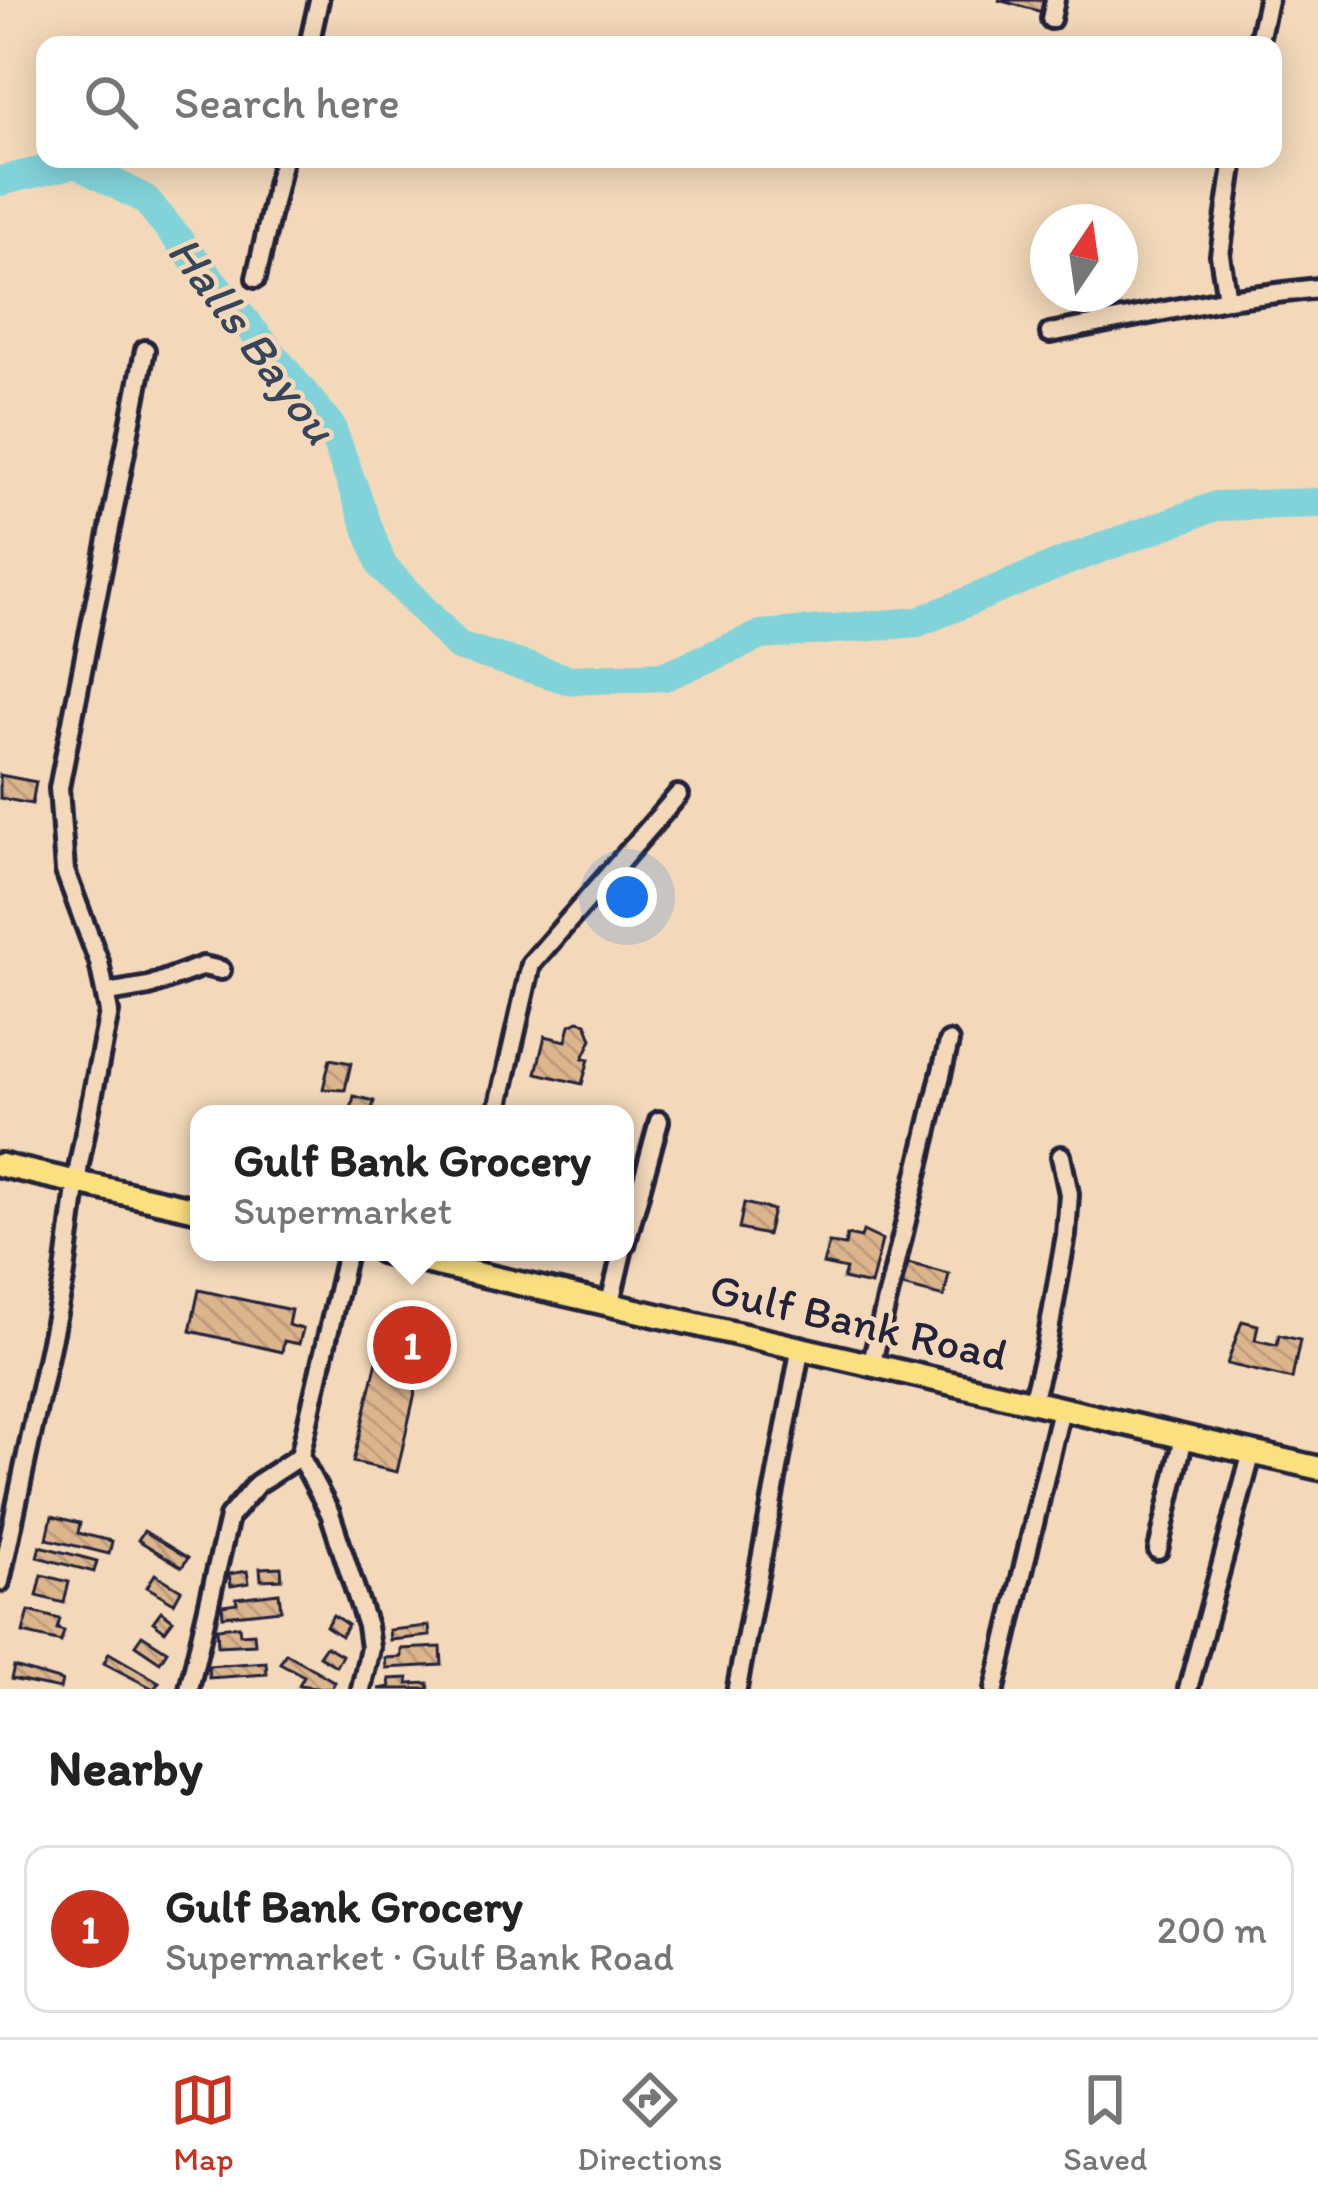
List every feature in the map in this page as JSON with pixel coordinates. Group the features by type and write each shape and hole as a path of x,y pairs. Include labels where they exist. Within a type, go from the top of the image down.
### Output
{"main road":[{"path":"0,1166 190,1208"},
{"name":"Gulf Bank Road","path":"463,1261 610,1303 1318,1468"}],"street":[{"path":"311,36 319,0"},
{"path":"1051,20 1055,0"},
{"path":"1260,36 1268,0"},
{"path":"256,278 281,168"},
{"path":"1227,298 1220,255 1233,168"},
{"path":"1050,334 1227,298 1318,288"},
{"path":"0,1582 64,1280 109,1012 108,993 65,872 59,788 146,350"},
{"path":"499,1105 531,964 678,795"},
{"path":"108,993 149,986 203,966 221,970"},
{"path":"872,1362 950,1042"},
{"path":"634,1211 659,1120"},
{"path":"1032,1402 1066,1234 1070,1194 1061,1156"},
{"path":"344,1261 300,1456 330,1513 367,1626 370,1648 361,1689"},
{"path":"610,1303 621,1261"},
{"path":"737,1688 801,1346"},
{"path":"995,1689 1061,1409"},
{"path":"1158,1550 1184,1437"},
{"path":"1188,1689 1252,1453"},
{"path":"190,1689 229,1517 257,1484 300,1456"}],"building":[{"path":"998,0 1045,0 1042,12"},
{"path":"0,775 36,782 32,804 0,798"},
{"path":"586,1023 592,1039 583,1058 589,1059 582,1084 536,1073 545,1036 566,1041 570,1025"},
{"path":"330,1059 351,1063 345,1090 323,1089"},
{"path":"354,1096 374,1101 373,1105 352,1105"},
{"path":"744,1203 773,1210 767,1235 739,1229"},
{"path":"863,1231 882,1240 871,1285 843,1279 846,1269 823,1264 829,1243 845,1245 847,1235 861,1238"},
{"path":"908,1263 949,1274 944,1297 902,1286"},
{"path":"199,1290 291,1310 288,1325 303,1329 299,1344 284,1341 282,1352 190,1331"},
{"path":"1242,1321 1258,1325 1255,1340 1277,1345 1279,1335 1300,1340 1292,1379 1227,1364"},
{"path":"385,1327 427,1340 397,1472 353,1462"},
{"path":"52,1516 80,1523 78,1533 112,1541 109,1554 47,1539"},
{"path":"144,1531 188,1558 182,1567 138,1540"},
{"path":"40,1546 97,1561 94,1572 37,1557"},
{"path":"281,1567 282,1579 261,1580 260,1568"},
{"path":"247,1571 249,1583 231,1586 229,1574"},
{"path":"155,1574 181,1590 174,1603 147,1587"},
{"path":"42,1575 69,1582 64,1603 37,1596"},
{"path":"279,1593 281,1610 223,1616 222,1605 237,1603 236,1598"},
{"path":"29,1611 60,1619 61,1642 23,1633"},
{"path":"161,1611 173,1620 165,1631 153,1622"},
{"path":"333,1615 348,1625 341,1636 326,1626"},
{"path":"239,1626 240,1634 254,1633 255,1644 218,1646 217,1628"},
{"path":"429,1626 430,1636 390,1640 389,1630"},
{"path":"142,1635 167,1651 160,1662 135,1645"},
{"path":"326,1646 342,1655 336,1666 319,1656"},
{"path":"441,1647 442,1665 386,1668 385,1658 401,1657 401,1649"},
{"path":"109,1653 159,1682 154,1689 104,1663"},
{"path":"286,1653 335,1682 331,1689 299,1685 304,1676 280,1663"},
{"path":"266,1662 267,1674 209,1678 208,1666"},
{"path":"14,1667 62,1681 60,1689 11,1679"},
{"path":"408,1678 408,1684 428,1683 429,1689 378,1689 390,1687 389,1679"}],"waterway":[{"name":"Halls Bayou","path":"0,181 55,168"},
{"name":"Halls Bayou","path":"85,168 146,200 331,427 382,566 458,646 570,680 665,676 761,635 918,622 1216,506 1318,503"}],"place":[{"name":"Gulf Bank Grocery","path":"412,1345"}]}
